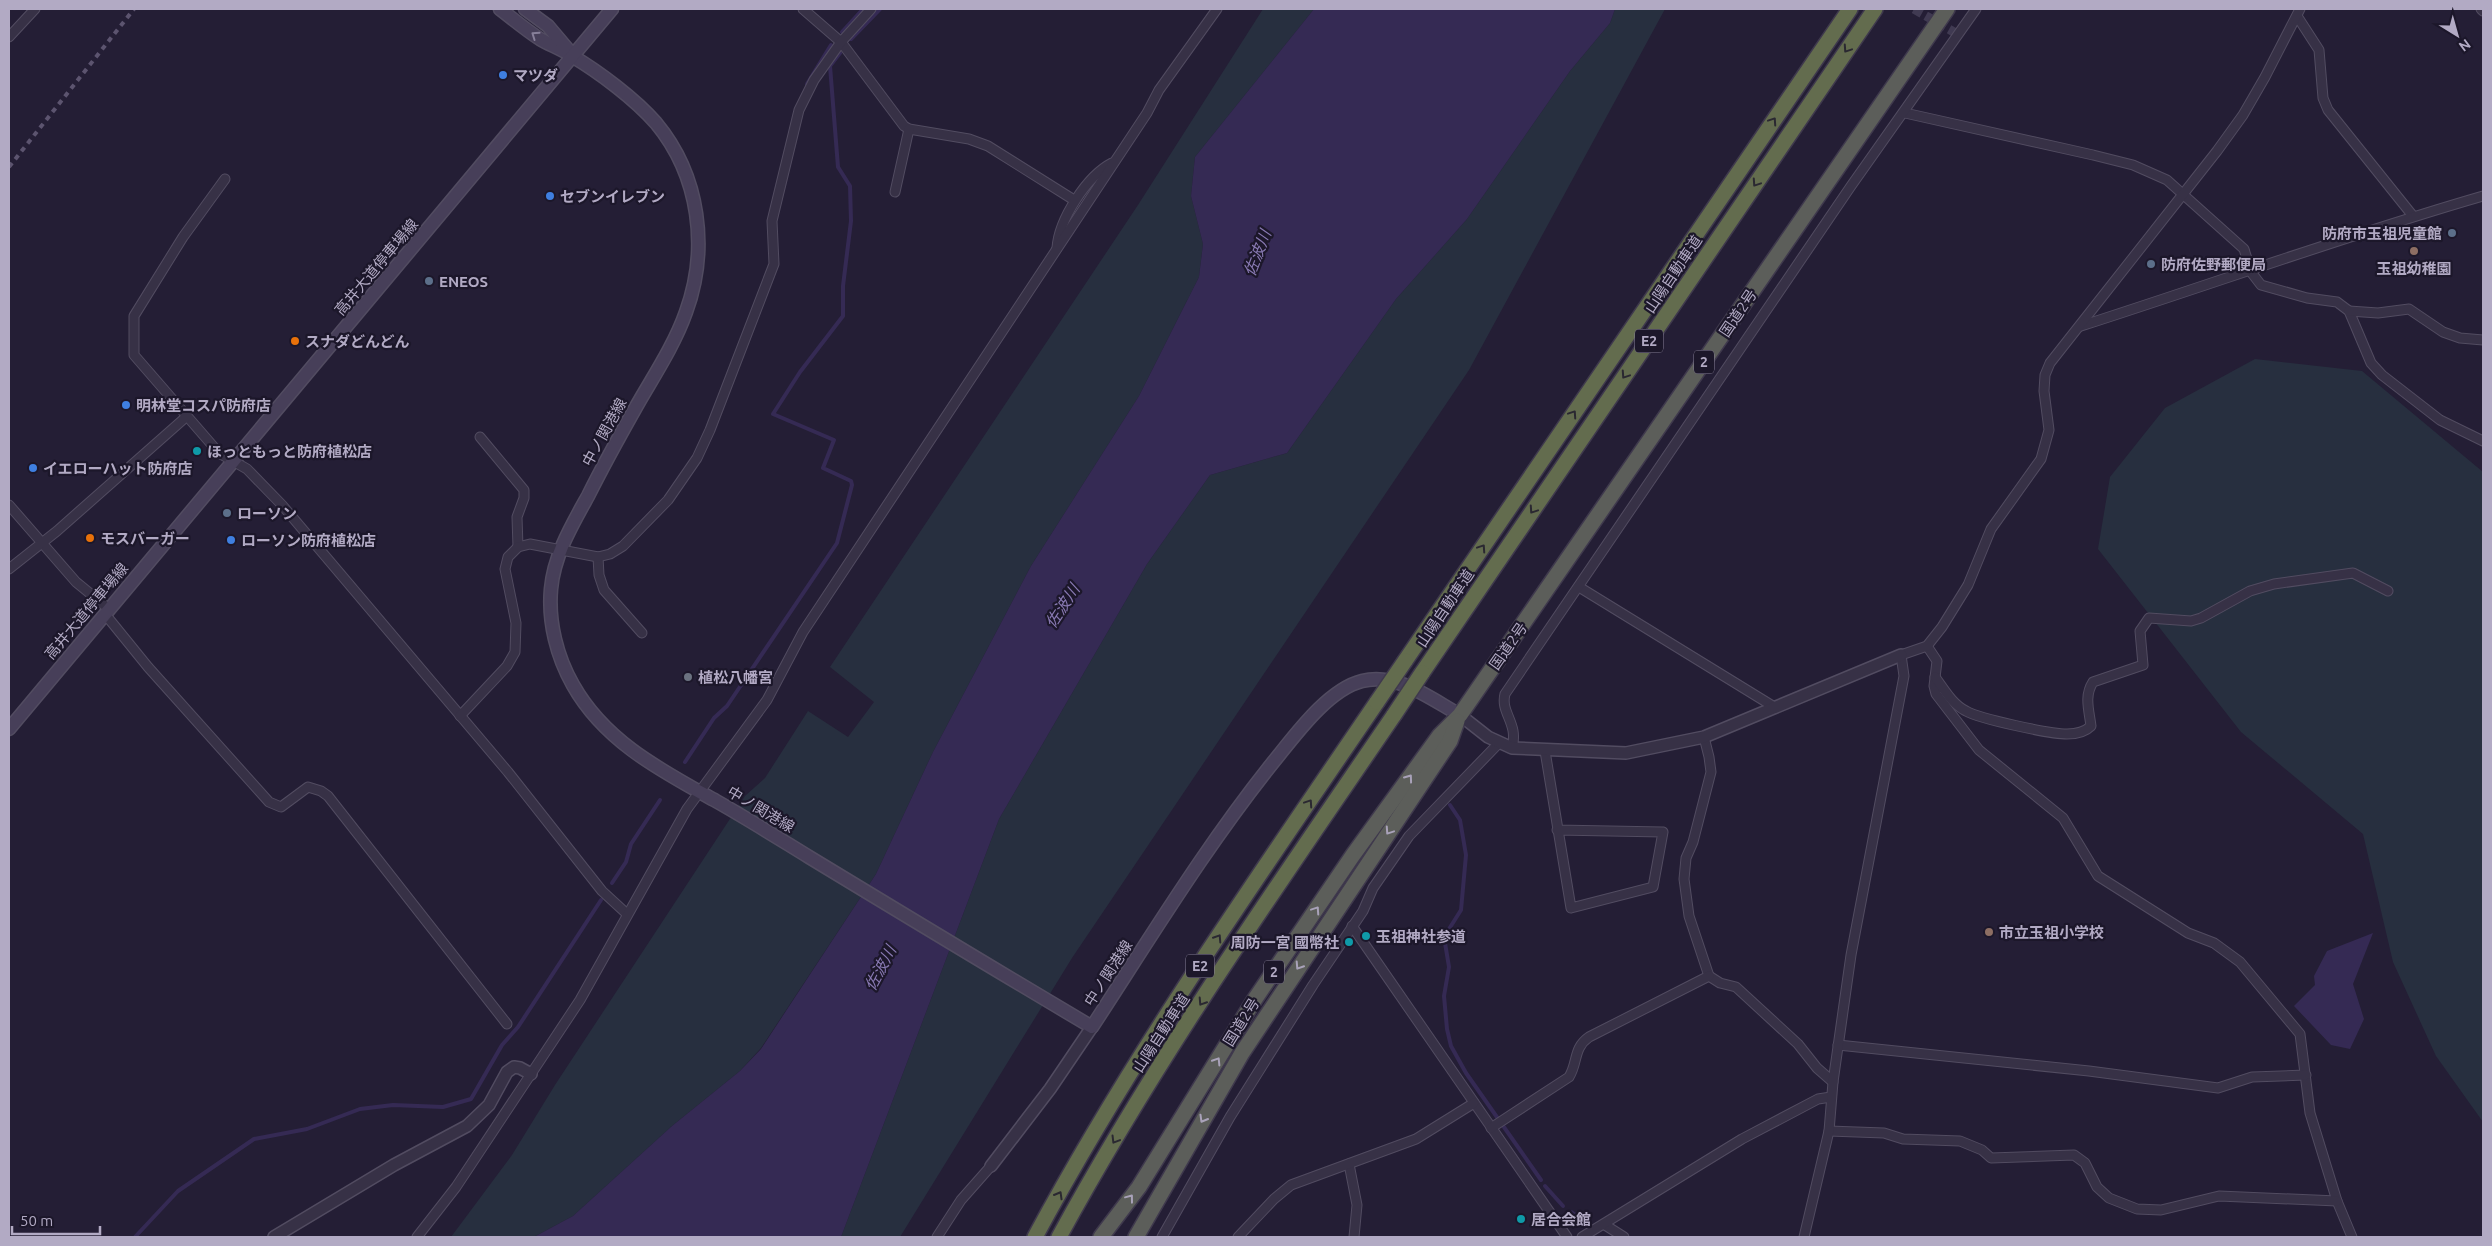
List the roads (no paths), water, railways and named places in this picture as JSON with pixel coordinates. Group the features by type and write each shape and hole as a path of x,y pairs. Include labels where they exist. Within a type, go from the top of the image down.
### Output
{"highway":[{"name":"山陽自動車道","path":"1035,1237 1099,1126 1229,920 1850,9"},
{"name":"山陽自動車道","path":"1061,1237 1082,1195 1236,948 1422,672 1875,9"},
{"name":"国道2号","path":"1101,1237 1139,1187 1255,999 1353,855 1440,735 1460,715 1947,9"},
{"name":"国道2号","path":"1136,1237 1242,1053 1450,741 1460,715"}],"main road":[{"name":"中ノ関港線","path":"500,9 539,38 574,56 632,100 656,123 673,148 688,179 695,204 700,236 698,273 686,314 670,349 622,432 561,548 554,568 551,589 551,618 555,640 573,685 595,716 614,737 699,792 1092,1027 1208,848 1245,797 1300,730 1326,703 1348,686 1376,678 1406,685 1460,715"},
{"name":"中ノ関港線","path":"525,9 548,26 574,56"},
{"name":"高井大道停車場線","path":"9,729 612,9"}],"street":[{"path":"9,37 35,9"},
{"path":"803,9 842,42 904,126 909,129 969,139 988,146 1074,200"},
{"path":"460,716 508,666 515,652 516,623 505,569 508,557 518,547 530,544 561,548 598,557 610,554 623,546 668,500 701,451 774,264 772,221 799,110 814,80 842,42 871,9"},
{"path":"417,1237 456,1187 580,1000 603,962 627,914 699,792 767,700 803,632 1056,253 1147,113 1159,90 1217,9"},
{"path":"1512,748 1515,734 1505,707 1505,694 1802,257 1905,113 1976,9"},
{"path":"1460,715 1499,743 1512,748 1545,751 1626,753 1704,737 1927,646 1942,627 1968,584 1991,529 2041,459 2049,430 2045,375 2058,351 2081,326 2093,306 2243,115 2298,12"},
{"path":"2298,12 2320,50 2323,98 2328,110 2413,216"},
{"path":"1905,113 2133,165 2167,180 2244,249 2251,272 2261,285 2308,298 2338,302 2349,311 2371,363 2382,375 2440,420 2483,441"},
{"path":"895,192 909,129"},
{"path":"1056,253 1057,243 1074,200 1104,167 1115,162"},
{"path":"225,179 183,237 134,316 134,354 186,417 219,453 248,469 282,505 508,772 602,891 627,914"},
{"path":"2081,326 2251,272 2315,247 2483,196"},
{"path":"2349,311 2378,313 2409,309 2443,332 2460,338 2483,340"},
{"path":"9,569 41,544 186,417"},
{"path":"480,437 524,490 524,498 517,517 518,547"},
{"path":"9,505 76,582 107,611 148,667 269,802 281,807 308,787 322,790 328,796 507,1024"},
{"path":"598,557 599,575 604,590 642,633"},
{"path":"1935,678 1957,706 1967,712 1996,721 2065,734 2078,733 2086,731 2092,726 2087,700 2088,691 2093,682 2142,665 2140,631 2150,618 2191,620 2201,618 2232,599 2258,588 2353,573 2388,592"},
{"path":"1579,587 1776,708"},
{"path":"1927,646 1937,661 1934,686 1936,694 1979,750 2063,818 2098,876 2188,932 2214,943 2240,962 2300,1034 2310,1113 2337,1201 2352,1237"},
{"path":"1804,1237 1829,1131 1832,1082 1851,955 1904,676 1901,655"},
{"path":"742,734 752,735"},
{"path":"1704,737 1710,757 1711,772 1693,842 1686,858 1684,879 1689,916 1708,976 1720,983 1736,987 1798,1044 1817,1068 1832,1082"},
{"path":"1162,1237 1230,1117 1363,911 1373,888 1409,836 1499,743"},
{"path":"1545,751 1557,830 1571,908 1653,887 1663,832 1557,830"},
{"path":"1352,926 1567,1237"},
{"path":"1492,1128 1569,1077 1573,1071 1580,1043 1588,1037 1708,976"},
{"path":"937,1237 960,1200 991,1166 1050,1089 1092,1027"},
{"path":"1838,1045 2089,1071 2218,1088 2252,1077 2306,1075"},
{"path":"274,1237 394,1165 467,1126 489,1105 507,1072 514,1068 520,1068 531,1074"},
{"path":"1582,1237 1605,1225 1742,1139 1818,1099 1831,1097"},
{"path":"1238,1237 1274,1199 1291,1185 1416,1139 1474,1103"},
{"path":"1829,1131 1884,1133 1903,1139 1960,1141 1982,1150 1991,1158 2074,1155 2085,1163 2097,1187 2109,1198 2137,1209 2161,1210 2220,1196 2337,1201"},
{"path":"1349,1164 1357,1206 1354,1237"},
{"path":"1605,1225 1624,1237"}],"water":[{"name":"佐波川","path":"1314,9 1615,9 1610,23 1570,71 1467,219 1396,299 1287,453 1210,475 1147,564 999,819 841,1237 534,1237 573,1216 672,1126 740,1071 761,1049 876,874 933,752 1031,566 1139,396 1199,277 1203,244 1191,196 1195,157"},
{"path":"2373,933 2353,984 2364,1019 2350,1049 2331,1045 2294,1006 2315,985 2314,976 2327,951"}],"waterway":[{"path":"842,32 863,9"},
{"path":"851,39 880,9"},
{"path":"807,84 831,45"},
{"path":"685,762 714,718 727,706 837,543 852,485 851,481 823,468 834,440 773,414 800,372 843,316 843,286 851,221 850,186 838,167 830,66 840,53"},
{"path":"612,883 626,862 631,844 660,800"},
{"path":"1450,805 1460,820 1466,855 1461,910 1444,937 1449,967 1444,996 1447,1029 1451,1046 1466,1073 1541,1180"},
{"path":"135,1237 178,1191 254,1139 307,1129 360,1109 393,1105 443,1107 471,1099 502,1045 518,1027 601,900"},
{"path":"1545,1186 1563,1206"},
{"path":"1571,1212 1590,1225"}],"tunnel":[{"path":"1914,9 1959,35"}],"railway":[{"path":"9,167 134,9"}],"place":[{"name":"マツダ","path":"503,75"},
{"name":"セブンイレブン","path":"550,196"},
{"name":"防府市玉祖児童館","path":"2452,233"},
{"name":"玉祖幼稚園","path":"2414,251"},
{"name":"防府佐野郵便局","path":"2151,264"},
{"name":"ENEOS","path":"429,281"},
{"name":"スナダどんどん","path":"295,341"},
{"name":"明林堂コスパ防府店","path":"126,405"},
{"name":"ほっともっと防府植松店","path":"197,451"},
{"name":"イエローハット防府店","path":"33,468"},
{"name":"ローソン","path":"227,513"},
{"name":"モスバーガー","path":"90,538"},
{"name":"ローソン防府植松店","path":"231,540"},
{"name":"植松八幡宮","path":"688,677"},
{"name":"市立玉祖小学校","path":"1989,932"},
{"name":"玉祖神社参道","path":"1366,936"},
{"name":"周防一宮 國幣社","path":"1349,942"},
{"name":"居合会館","path":"1521,1219"}]}
